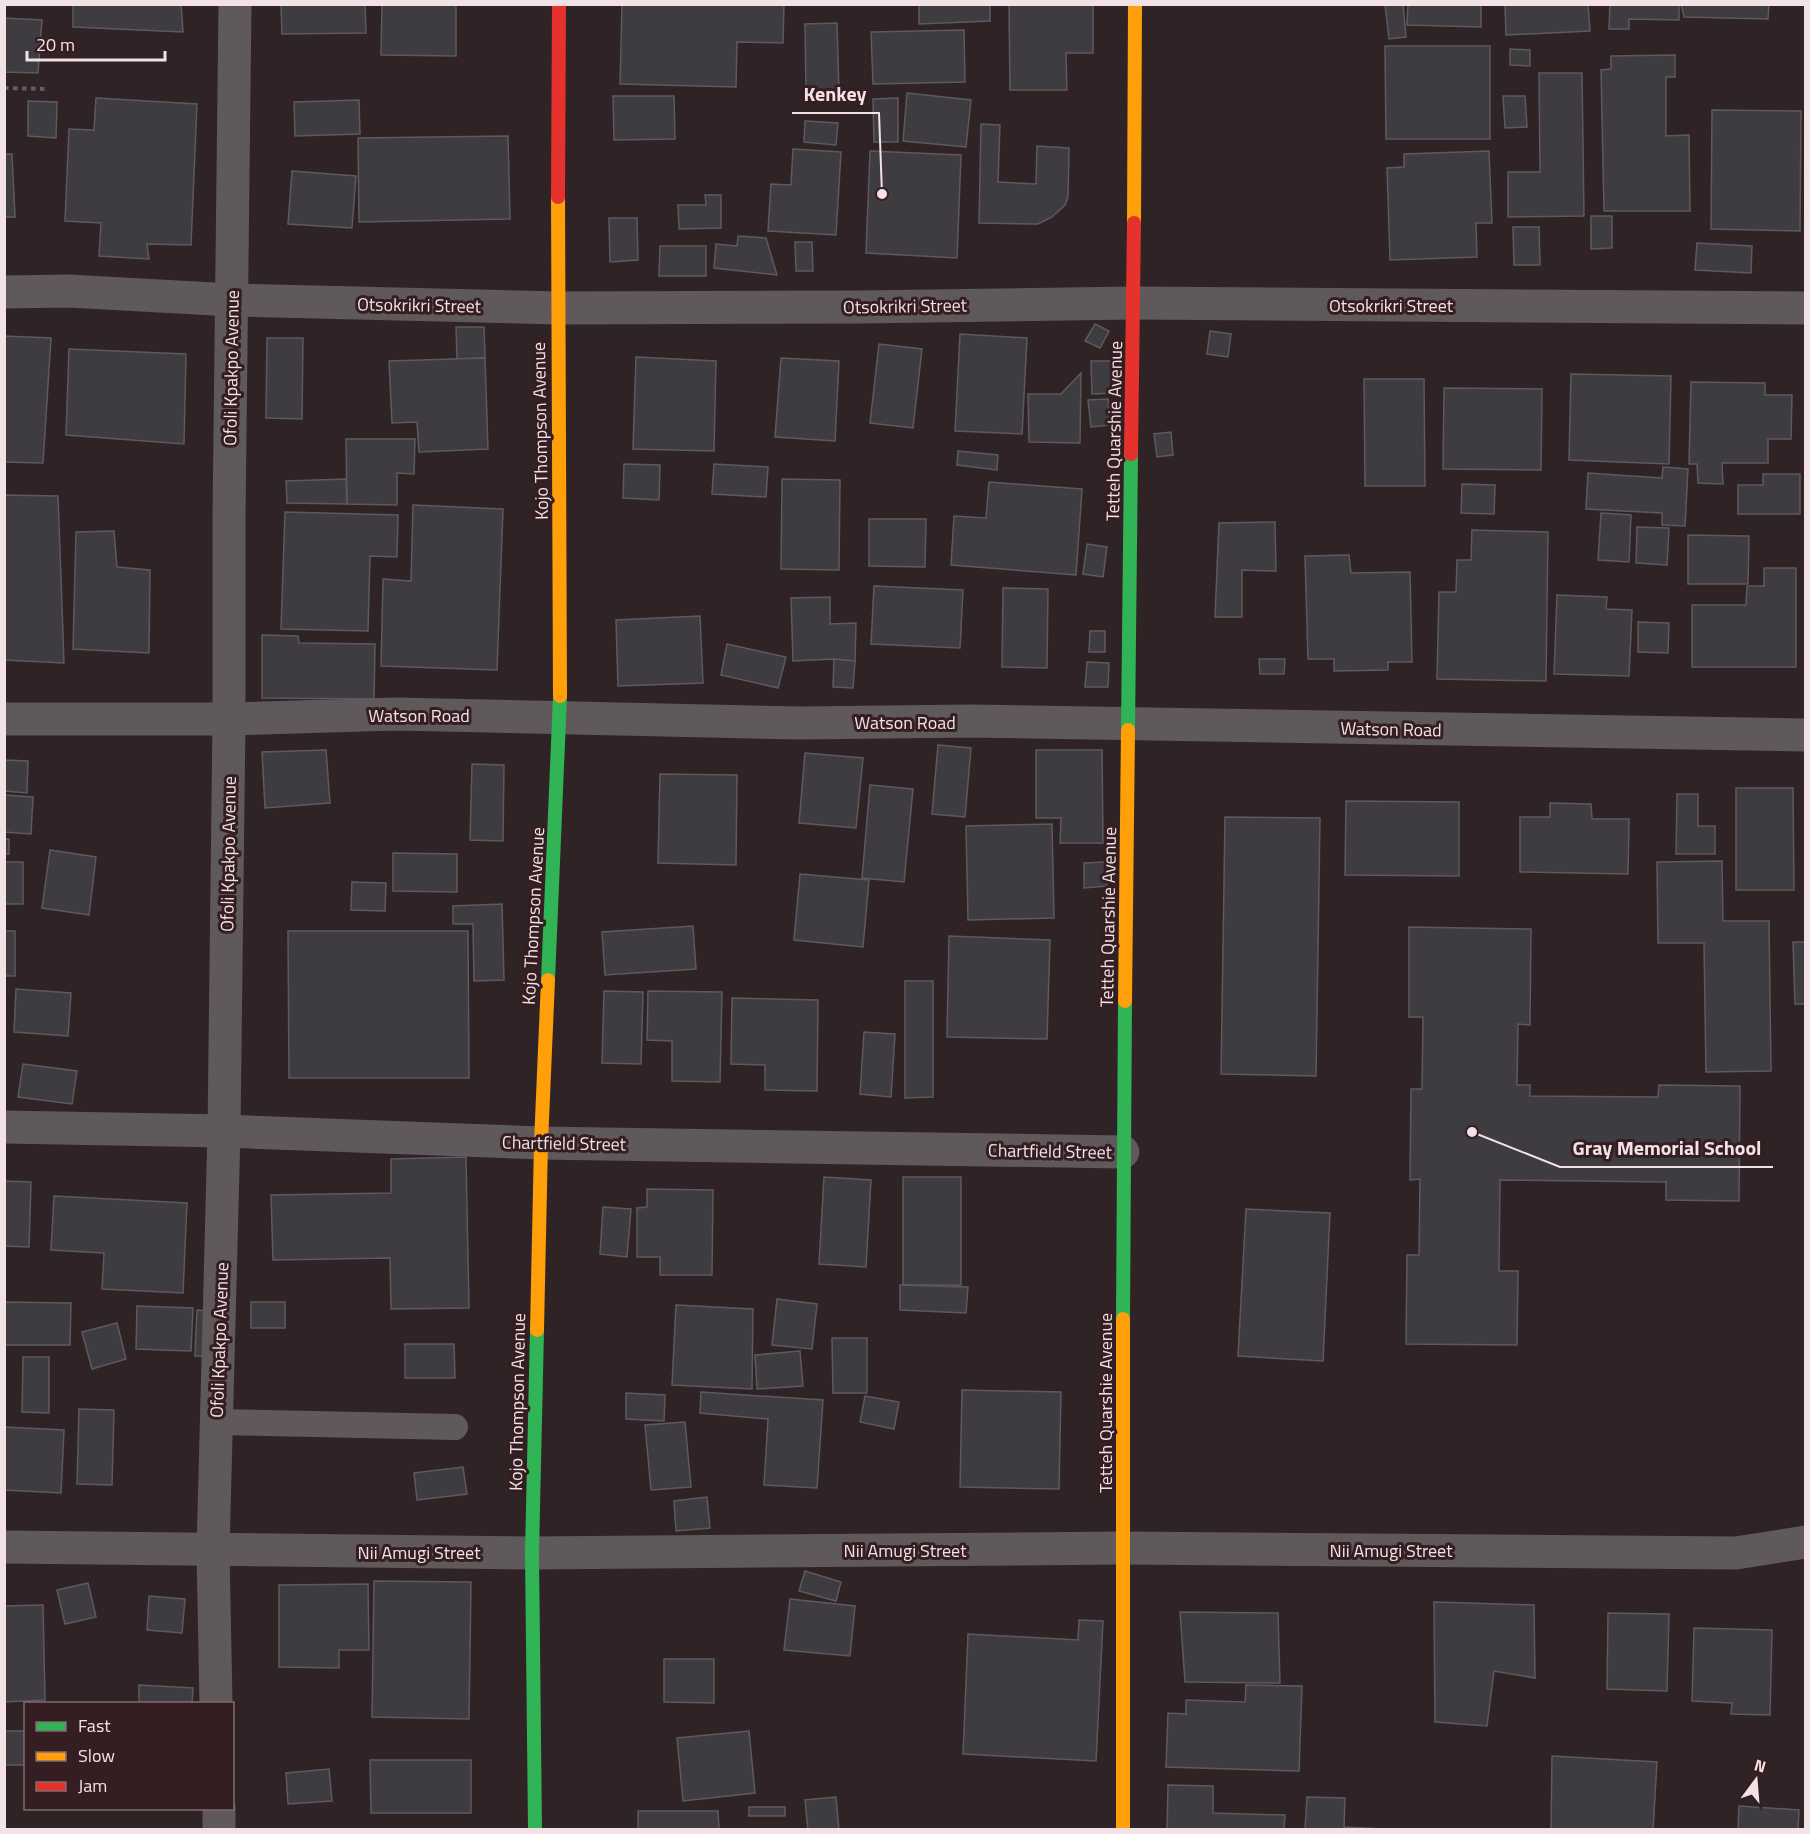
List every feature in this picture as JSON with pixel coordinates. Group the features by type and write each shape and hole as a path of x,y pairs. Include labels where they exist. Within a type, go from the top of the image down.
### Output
{"main road":[{"name":"Kojo Thompson Avenue","path":"535,1830 532,1553 541,1143 560,717 557,308 559,4"},
{"name":"Tetteh Quarshie Avenue","path":"1123,1830 1123,1152 1135,4"}],"street":[{"name":"Ofoli Kpakpo Avenue","path":"216,1702 213,1551 224,1131 235,4"},
{"name":"Otsokrikri Street","path":"4,292 69,291 232,300 557,308 1133,303 1806,308"},
{"name":"Watson Road","path":"4,719 229,719 396,714 801,723 971,722 1806,735"},
{"name":"Chartfield Street","path":"4,1127 224,1131 541,1143 1123,1152"},
{"name":"Nii Amugi Street","path":"4,1547 532,1553 1123,1548 1736,1553 1806,1542"},
{"path":"219,1810 219,1830"}],"lane":[{"path":"217,1422 455,1427"}],"path":[{"path":"4,88 48,89"}],"building":[{"path":"73,4 181,4 183,32 73,27"},
{"path":"281,4 365,4 366,33 282,34"},
{"path":"382,4 456,4 456,56 381,55"},
{"path":"622,4 784,4 783,43 737,42 736,87 620,84"},
{"path":"919,4 990,4 990,21 919,24"},
{"path":"1009,4 1093,4 1093,53 1066,53 1067,90 1010,90"},
{"path":"1385,4 1403,4 1406,37 1389,39"},
{"path":"1408,4 1481,4 1481,27 1407,25"},
{"path":"1505,4 1588,4 1590,31 1506,35"},
{"path":"1610,4 1679,4 1679,20 1629,19 1629,29 1609,29"},
{"path":"1681,4 1769,4 1768,19 1684,17"},
{"path":"4,18 42,20 38,73 4,72"},
{"path":"837,23 839,92 806,93 805,24"},
{"path":"964,30 965,82 873,84 871,32"},
{"path":"1385,46 1490,46 1490,139 1386,139"},
{"path":"1510,49 1530,50 1530,66 1510,65"},
{"path":"1675,55 1675,77 1666,77 1666,136 1689,135 1690,211 1604,211 1601,70 1611,69 1611,56"},
{"path":"1539,73 1582,73 1584,216 1508,217 1508,172 1540,172"},
{"path":"907,93 971,100 966,147 903,141"},
{"path":"613,96 674,96 675,139 614,140"},
{"path":"1503,96 1525,96 1527,127 1505,128"},
{"path":"96,98 197,104 191,245 147,244 149,259 99,256 101,223 65,221 69,129 94,130"},
{"path":"898,98 898,142 874,142 873,99"},
{"path":"359,100 360,134 295,136 294,102"},
{"path":"28,101 57,102 56,138 28,136"},
{"path":"1712,110 1801,111 1800,231 1711,229"},
{"path":"805,121 838,123 836,145 804,142"},
{"path":"981,124 1000,125 998,182 1036,184 1037,146 1069,148 1068,197 1065,205 1052,217 1038,224 979,223"},
{"path":"508,136 510,219 359,222 358,138"},
{"path":"793,149 841,152 836,235 768,231 771,184 791,185"},
{"path":"870,151 961,155 957,258 866,253"},
{"path":"1489,151 1492,223 1476,223 1477,257 1390,260 1387,168 1404,167 1404,154"},
{"path":"4,154 12,154 15,217 4,217"},
{"path":"292,171 356,176 352,228 288,224"},
{"path":"705,195 721,195 721,228 679,229 678,205 706,205"},
{"path":"1591,216 1612,216 1612,248 1591,249"},
{"path":"609,218 637,218 638,260 610,262"},
{"path":"1513,227 1539,227 1540,265 1514,265"},
{"path":"738,236 766,238 777,275 714,268 716,244 737,246"},
{"path":"795,242 812,242 813,271 796,271"},
{"path":"1697,243 1752,246 1751,273 1695,270"},
{"path":"660,246 706,246 706,276 659,276"},
{"path":"1095,324 1109,331 1100,348 1085,341"},
{"path":"456,327 484,327 485,358 457,359"},
{"path":"1210,331 1231,334 1228,357 1207,354"},
{"path":"960,334 1027,338 1022,434 955,431"},
{"path":"4,336 51,338 43,463 4,462"},
{"path":"267,338 303,338 302,419 266,418"},
{"path":"879,344 922,349 913,428 870,423"},
{"path":"69,349 186,354 184,444 66,435"},
{"path":"636,357 716,361 714,451 633,449"},
{"path":"485,358 488,449 419,452 417,422 392,423 389,361"},
{"path":"781,358 839,361 835,441 775,437"},
{"path":"1091,361 1113,361 1114,393 1092,394"},
{"path":"1081,373 1080,443 1029,442 1028,394 1061,394"},
{"path":"1571,374 1671,376 1669,464 1569,460"},
{"path":"1364,379 1424,379 1425,486 1365,486"},
{"path":"1691,382 1765,383 1765,395 1792,395 1791,439 1768,439 1768,463 1722,463 1723,484 1698,483 1697,464 1689,464"},
{"path":"1444,388 1542,389 1541,470 1443,469"},
{"path":"1108,399 1110,425 1091,427 1088,400"},
{"path":"1171,432 1173,455 1157,457 1154,434"},
{"path":"346,439 415,439 414,474 397,473 397,505 347,504"},
{"path":"958,451 998,455 997,470 957,465"},
{"path":"624,464 660,465 659,500 623,498"},
{"path":"714,464 768,467 766,497 712,494"},
{"path":"1663,467 1688,469 1685,526 1662,525 1662,513 1586,509 1588,473 1662,478"},
{"path":"1763,474 1800,474 1800,514 1738,514 1738,485 1763,485"},
{"path":"346,479 347,504 287,503 286,481"},
{"path":"782,479 840,480 839,570 781,569"},
{"path":"989,482 1082,489 1076,575 951,565 954,516 986,518"},
{"path":"1462,484 1495,485 1494,514 1461,513"},
{"path":"4,495 58,496 64,663 4,660"},
{"path":"413,505 503,509 497,670 381,666 383,579 411,581"},
{"path":"285,512 398,515 397,557 370,556 368,631 281,629"},
{"path":"1601,513 1631,515 1629,562 1598,560"},
{"path":"869,519 926,519 925,567 869,566"},
{"path":"1275,522 1276,571 1242,570 1242,617 1215,617 1219,523"},
{"path":"1637,527 1669,528 1667,565 1636,563"},
{"path":"1472,530 1548,532 1546,681 1437,679 1439,592 1456,592 1457,560 1471,560"},
{"path":"114,531 117,567 150,570 149,653 73,649 76,532"},
{"path":"1688,535 1749,536 1748,584 1688,584"},
{"path":"1087,544 1107,547 1103,577 1083,574"},
{"path":"1349,555 1351,573 1410,572 1412,662 1388,662 1388,670 1334,671 1334,659 1308,659 1305,556"},
{"path":"1764,568 1796,568 1796,667 1692,667 1692,605 1746,605 1747,586 1764,586"},
{"path":"874,586 963,590 960,648 871,644"},
{"path":"1003,588 1048,589 1047,668 1002,667"},
{"path":"1557,595 1607,597 1606,609 1632,610 1629,676 1554,674"},
{"path":"830,597 830,624 856,623 855,661 834,659 793,661 791,598"},
{"path":"700,616 703,683 618,686 616,620"},
{"path":"1638,622 1669,623 1668,653 1638,652"},
{"path":"1090,631 1105,631 1105,652 1089,652"},
{"path":"262,635 298,636 299,643 375,644 374,699 262,698"},
{"path":"727,644 786,657 778,688 721,675"},
{"path":"834,659 855,661 853,688 833,687"},
{"path":"1259,659 1285,659 1284,674 1260,674"},
{"path":"1087,662 1109,663 1108,687 1085,687"},
{"path":"938,745 971,748 965,817 932,814"},
{"path":"326,750 330,803 265,808 262,752"},
{"path":"1036,750 1102,750 1103,843 1060,843 1061,818 1036,818"},
{"path":"805,753 863,758 856,828 799,823"},
{"path":"4,760 28,761 27,793 4,791"},
{"path":"472,764 504,765 503,841 470,840"},
{"path":"660,774 737,775 736,865 658,863"},
{"path":"870,785 913,789 904,882 862,878"},
{"path":"1736,788 1793,788 1794,890 1736,890"},
{"path":"1677,794 1698,794 1698,826 1715,826 1715,854 1676,854"},
{"path":"4,795 33,797 31,834 4,832"},
{"path":"1346,801 1459,802 1459,876 1345,875"},
{"path":"1550,803 1591,804 1592,819 1629,819 1628,874 1520,872 1520,817 1550,817"},
{"path":"1225,817 1320,818 1316,1076 1221,1074"},
{"path":"1052,824 1054,918 968,920 966,826"},
{"path":"4,839 9,839 9,854 4,854"},
{"path":"50,850 96,857 89,915 42,908"},
{"path":"393,853 457,854 457,892 393,891"},
{"path":"1722,861 1723,921 1769,921 1771,1071 1706,1072 1704,943 1658,943 1657,862"},
{"path":"4,862 23,862 23,904 4,904"},
{"path":"1105,862 1107,886 1084,888 1084,863"},
{"path":"800,874 869,880 863,947 794,940"},
{"path":"352,882 386,883 385,911 351,910"},
{"path":"502,904 504,980 474,981 473,924 453,924 453,906"},
{"path":"693,926 696,969 605,975 602,932"},
{"path":"1409,927 1531,929 1530,1025 1518,1024 1517,1085 1530,1085 1530,1096 1658,1097 1659,1085 1740,1086 1739,1201 1666,1200 1666,1182 1500,1180 1499,1271 1518,1271 1517,1345 1406,1344 1407,1255 1419,1255 1420,1179 1410,1180 1411,1089 1422,1089 1423,1017 1409,1017"},
{"path":"4,931 15,931 15,976 4,976"},
{"path":"288,931 468,931 469,1078 289,1078"},
{"path":"949,936 1050,940 1047,1039 947,1037"},
{"path":"1793,942 1806,942 1806,1004 1795,1004"},
{"path":"905,981 933,981 933,1097 905,1098"},
{"path":"16,989 71,993 68,1036 14,1032"},
{"path":"604,991 643,992 641,1064 602,1063"},
{"path":"648,991 722,992 720,1082 672,1081 672,1041 647,1040"},
{"path":"732,998 818,1000 817,1091 765,1090 765,1065 731,1064"},
{"path":"864,1032 895,1034 891,1097 860,1094"},
{"path":"23,1064 77,1071 72,1104 18,1097"},
{"path":"466,1157 469,1308 391,1309 390,1258 273,1260 271,1195 391,1193 391,1159"},
{"path":"824,1177 871,1180 866,1267 819,1264"},
{"path":"903,1177 961,1177 961,1285 903,1285"},
{"path":"4,1181 31,1182 29,1247 4,1246"},
{"path":"647,1189 713,1190 712,1275 660,1275 660,1257 637,1257 637,1208 647,1207"},
{"path":"54,1196 187,1203 183,1293 102,1289 104,1253 51,1250"},
{"path":"603,1207 631,1209 627,1257 600,1254"},
{"path":"1246,1209 1330,1213 1323,1361 1238,1356"},
{"path":"900,1285 968,1287 966,1313 900,1310"},
{"path":"777,1299 817,1304 812,1349 772,1345"},
{"path":"4,1302 71,1303 70,1345 4,1345"},
{"path":"251,1302 285,1302 285,1328 251,1328"},
{"path":"676,1305 753,1309 752,1389 672,1385"},
{"path":"137,1306 193,1308 191,1351 136,1349"},
{"path":"197,1310 218,1312 216,1357 195,1356"},
{"path":"117,1323 126,1359 92,1369 82,1332"},
{"path":"832,1338 867,1338 867,1393 833,1393"},
{"path":"405,1344 454,1344 455,1378 405,1378"},
{"path":"800,1351 803,1386 757,1389 755,1355"},
{"path":"23,1357 49,1357 49,1413 22,1412"},
{"path":"962,1390 1061,1392 1059,1489 960,1487"},
{"path":"701,1392 823,1400 817,1488 764,1485 768,1419 700,1413"},
{"path":"626,1393 665,1395 664,1421 626,1419"},
{"path":"865,1396 899,1402 894,1429 860,1422"},
{"path":"79,1409 114,1410 112,1485 77,1484"},
{"path":"685,1422 691,1487 651,1490 645,1425"},
{"path":"4,1427 64,1430 61,1493 4,1490"},
{"path":"463,1467 467,1494 417,1500 414,1473"},
{"path":"707,1497 710,1528 676,1531 674,1501"},
{"path":"805,1571 841,1582 836,1601 799,1591"},
{"path":"374,1581 471,1582 469,1719 372,1717"},
{"path":"88,1583 96,1617 65,1624 57,1590"},
{"path":"368,1584 369,1650 339,1650 339,1668 279,1667 279,1585"},
{"path":"149,1596 185,1599 182,1633 147,1630"},
{"path":"790,1599 855,1606 850,1656 784,1650"},
{"path":"1434,1602 1534,1605 1535,1678 1494,1671 1487,1726 1435,1722"},
{"path":"43,1605 45,1700 4,1702 4,1606"},
{"path":"1180,1612 1278,1613 1280,1683 1185,1682"},
{"path":"1608,1613 1669,1614 1667,1691 1607,1689"},
{"path":"1079,1620 1103,1621 1096,1761 963,1754 968,1634 1078,1640"},
{"path":"1694,1628 1772,1630 1770,1715 1731,1714 1732,1703 1692,1701"},
{"path":"664,1659 714,1659 714,1703 664,1702"},
{"path":"139,1685 193,1688 192,1702 139,1702"},
{"path":"1246,1685 1302,1686 1299,1771 1166,1767 1168,1713 1186,1714 1186,1700 1245,1702"},
{"path":"4,1731 24,1731 24,1765 4,1765"},
{"path":"749,1731 755,1793 683,1801 677,1738"},
{"path":"1552,1756 1657,1762 1653,1830 1551,1830"},
{"path":"370,1760 471,1760 471,1813 371,1813"},
{"path":"329,1769 332,1801 288,1804 286,1773"},
{"path":"1168,1785 1213,1786 1213,1813 1285,1815 1284,1830 1167,1830"},
{"path":"836,1797 839,1830 808,1830 805,1800"},
{"path":"1307,1797 1345,1798 1344,1827 1408,1830 1305,1830"},
{"path":"1739,1806 1799,1810 1798,1830 1738,1830"},
{"path":"749,1807 785,1807 785,1816 749,1816"},
{"path":"638,1811 718,1811 719,1830 638,1830"}],"traffic: fast":[{"path":"1128,730 1131,454"},
{"path":"548,980 560,696"},
{"path":"1123,1319 1125,1001"},
{"path":"535,1830 532,1553 537,1330"}],"traffic: slow":[{"path":"1134,223 1135,4"},
{"path":"558,197 560,696"},
{"path":"1125,1001 1128,730"},
{"path":"537,1330 541,1143 548,980"},
{"path":"1123,1319 1123,1830"}],"traffic: jam":[{"path":"558,197 559,4"},
{"path":"1131,454 1134,223"}],"place":[{"name":"Kenkey","path":"882,194"},
{"name":"Gray Memorial School","path":"1472,1132"}]}
